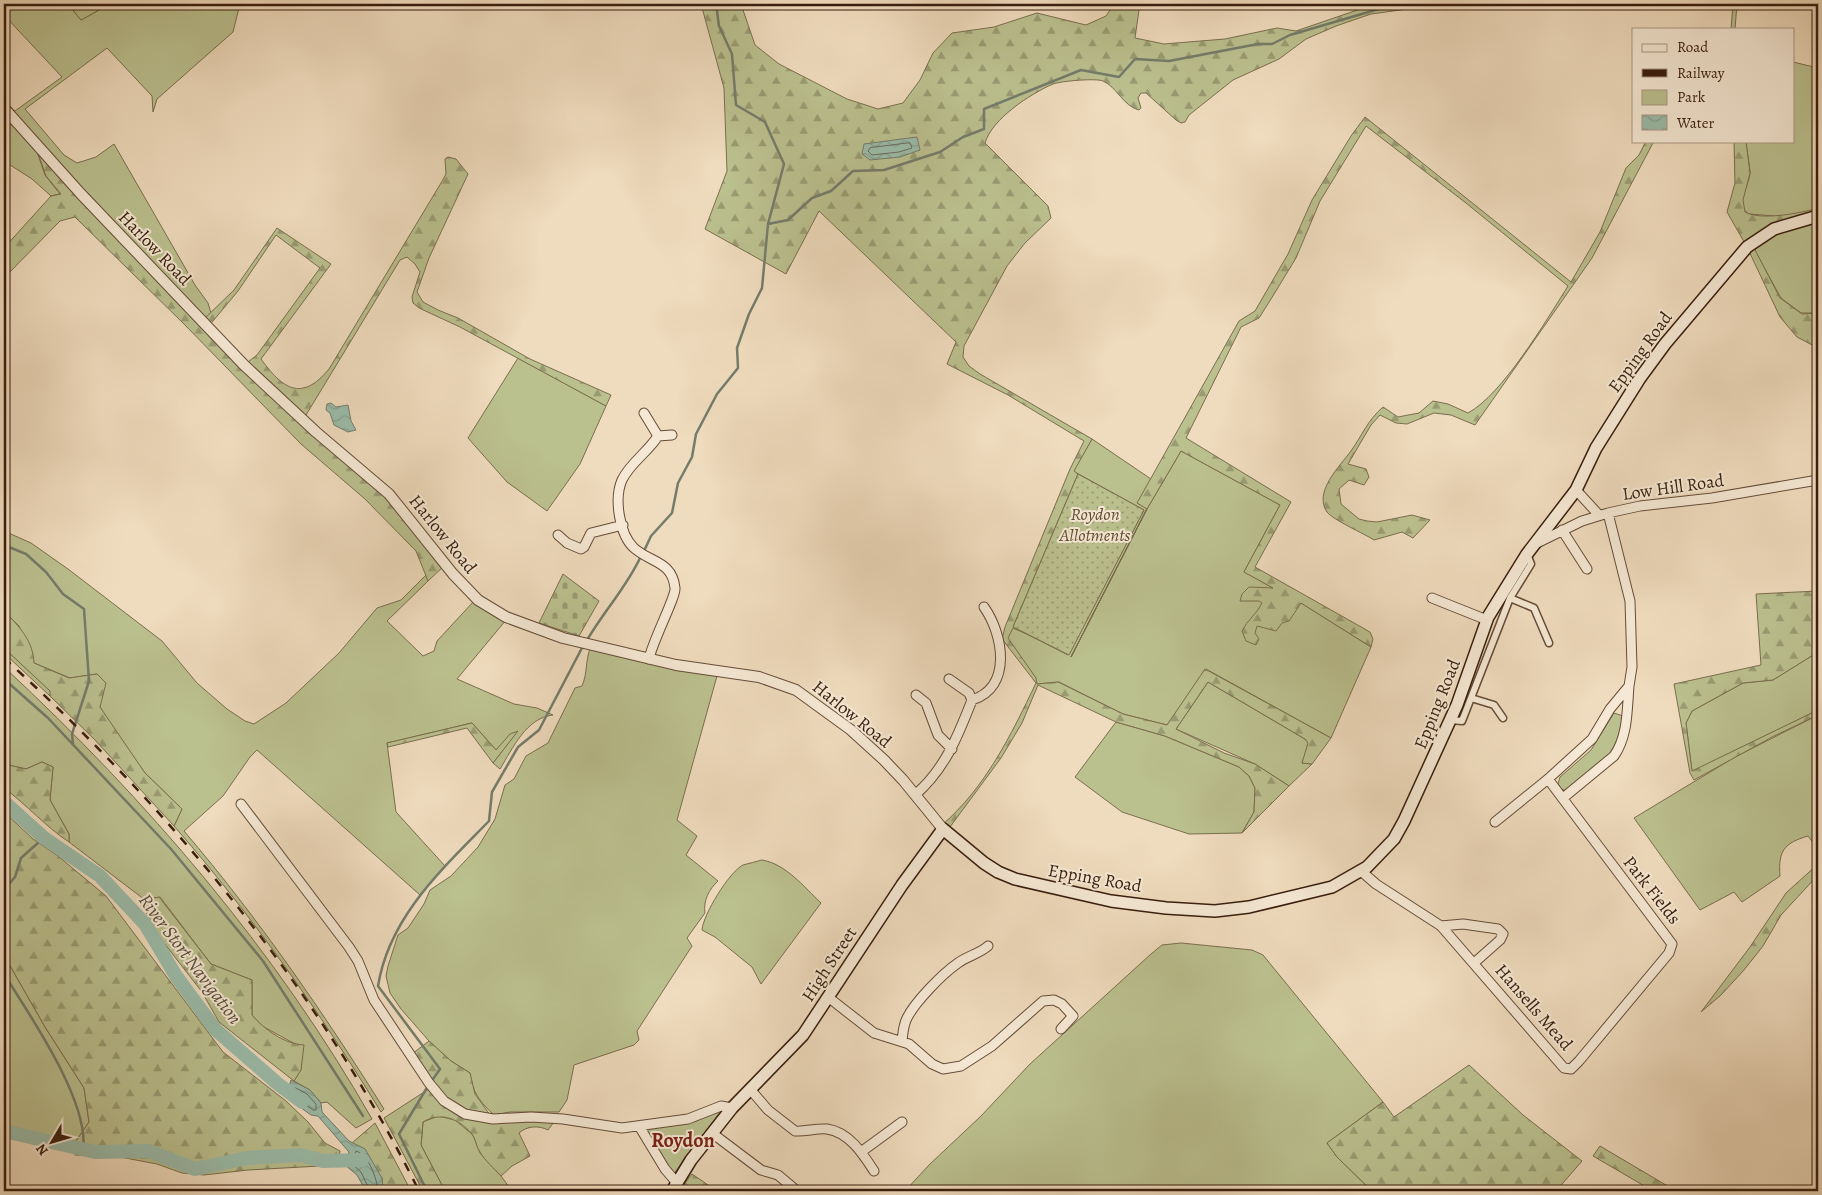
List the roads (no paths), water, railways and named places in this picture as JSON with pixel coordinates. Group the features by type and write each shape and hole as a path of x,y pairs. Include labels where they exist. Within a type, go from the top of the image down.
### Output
{"main road":[{"name":"Epping Road","path":"943,830 984,863 998,872 1015,879 1111,901 1166,908 1215,911 1249,907 1332,887 1360,871 1379,857 1394,839 1451,720 1487,620 1527,554 1576,490 1596,448 1640,378 1665,344 1736,258 1751,244 1774,229 1818,216"},
{"name":"High Street","path":"674,1187 732,1108 797,1041 897,892 943,830"}],"street":[{"name":"Harlow Road","path":"4,108 81,194 243,364 316,432 392,498 445,565 474,597 506,618 564,638 649,659 759,677 796,690 851,730 895,771 943,830"},
{"path":"644,413 658,436"},
{"path":"649,659 660,625 676,592 674,579 667,568 643,555 633,547 623,525 619,498 622,481 627,471 650,448 658,436"},
{"path":"658,436 672,436"},
{"name":"Low Hill Road","path":"1537,543 1562,530 1604,514 1640,506 1712,498 1818,480"},
{"path":"1563,798 1614,756 1623,739 1632,667 1630,602 1604,514 1576,490"},
{"path":"558,535 567,543 581,549 592,533 623,525"},
{"path":"1562,530 1587,569"},
{"path":"1451,720 1462,720 1510,598 1532,564 1527,554"},
{"path":"1432,598 1487,620"},
{"path":"1510,598 1534,608 1549,643"},
{"path":"972,700 981,697 999,674 1001,645 991,617 984,607"},
{"path":"915,795 932,778 952,749 972,700 969,693 949,679"},
{"path":"1495,822 1548,779 1592,739 1610,709 1629,686"},
{"path":"916,695 926,702 938,735 952,749"},
{"path":"1471,698 1494,705 1503,718"},
{"path":"1610,709 1618,710 1627,715"},
{"name":"Park Fields","path":"1548,779 1672,944 1669,953 1579,1062 1571,1069"},
{"path":"241,804 349,947 358,961 374,1000 429,1083 454,1109 465,1114 494,1119 531,1117 564,1119 622,1128 688,1119 721,1106 732,1108"},
{"name":"Hansells Mead","path":"1360,871 1376,884 1441,926 1564,1068 1571,1069"},
{"name":"Hansells Mead","path":"1441,926 1463,924 1498,928 1503,934 1500,940 1474,963"},
{"path":"902,1041 903,1027 907,1018 921,1000 956,964 966,958 977,955 988,946"},
{"path":"828,997 874,1032 909,1044 932,1064 942,1069 953,1069 992,1046 1042,1001 1054,1000 1062,1004 1073,1016 1061,1029"},
{"path":"750,1089 768,1110 795,1131 828,1129 848,1139 861,1152 874,1171"},
{"path":"861,1152 902,1122"},
{"name":"High Street","path":"639,1126 670,1177 674,1187"},
{"path":"712,1133 761,1170 778,1175 797,1191"}],"water":[{"path":"917,137 920,150 900,157 870,160 862,154 864,144"},
{"path":"331,403 336,407 348,405 351,421 356,430 348,432 334,425 330,413 326,410 327,404"},
{"path":"291,1080 310,1090 321,1103 322,1112 349,1141 365,1149 382,1178 383,1191 366,1191 357,1175 345,1165 349,1152 318,1116 311,1115 286,1097"}],"waterway":[{"path":"644,551 651,536 672,513 678,483 692,457 696,434 717,394 738,368 737,348 749,314 762,288 768,224 784,164 765,122 736,105 732,54 719,26 716,4"},
{"path":"768,224 788,220 812,198 831,191 853,171 884,170 940,152 963,137 984,129 984,109 1081,70 1119,77 1135,59 1169,61 1258,44 1272,44 1290,35 1396,4"},
{"path":"4,545 26,554 46,572 63,594 84,609 89,681 72,734 73,744"},
{"path":"586,642 629,578 641,556"},
{"path":"431,1082 440,1069 378,986 384,961 393,938 420,896 453,857 489,821 492,792 518,747 539,730 583,646"},
{"path":"4,679 48,718 171,849 263,961 363,1116"},
{"name":"River Stort Navigation","path":"4,802 44,838 100,876 145,924 176,976 215,1029 278,1084 302,1102"},
{"path":"4,890 15,877 21,858 39,842"},
{"path":"4,974 56,1059 68,1084 83,1130 83,1150"},
{"path":"427,1191 399,1134 428,1086"},
{"path":"4,1131 95,1152 149,1151 195,1169 247,1158 301,1155 323,1161 362,1160"}],"railway":[{"path":"4,658 66,716 125,776 182,839 236,905 287,973 335,1043 379,1116 419,1191"}],"district":[{"name":"Roydon","path":"683,1140"}],"park label":[{"name":"Roydon Allotments","path":"1095,524"}]}
